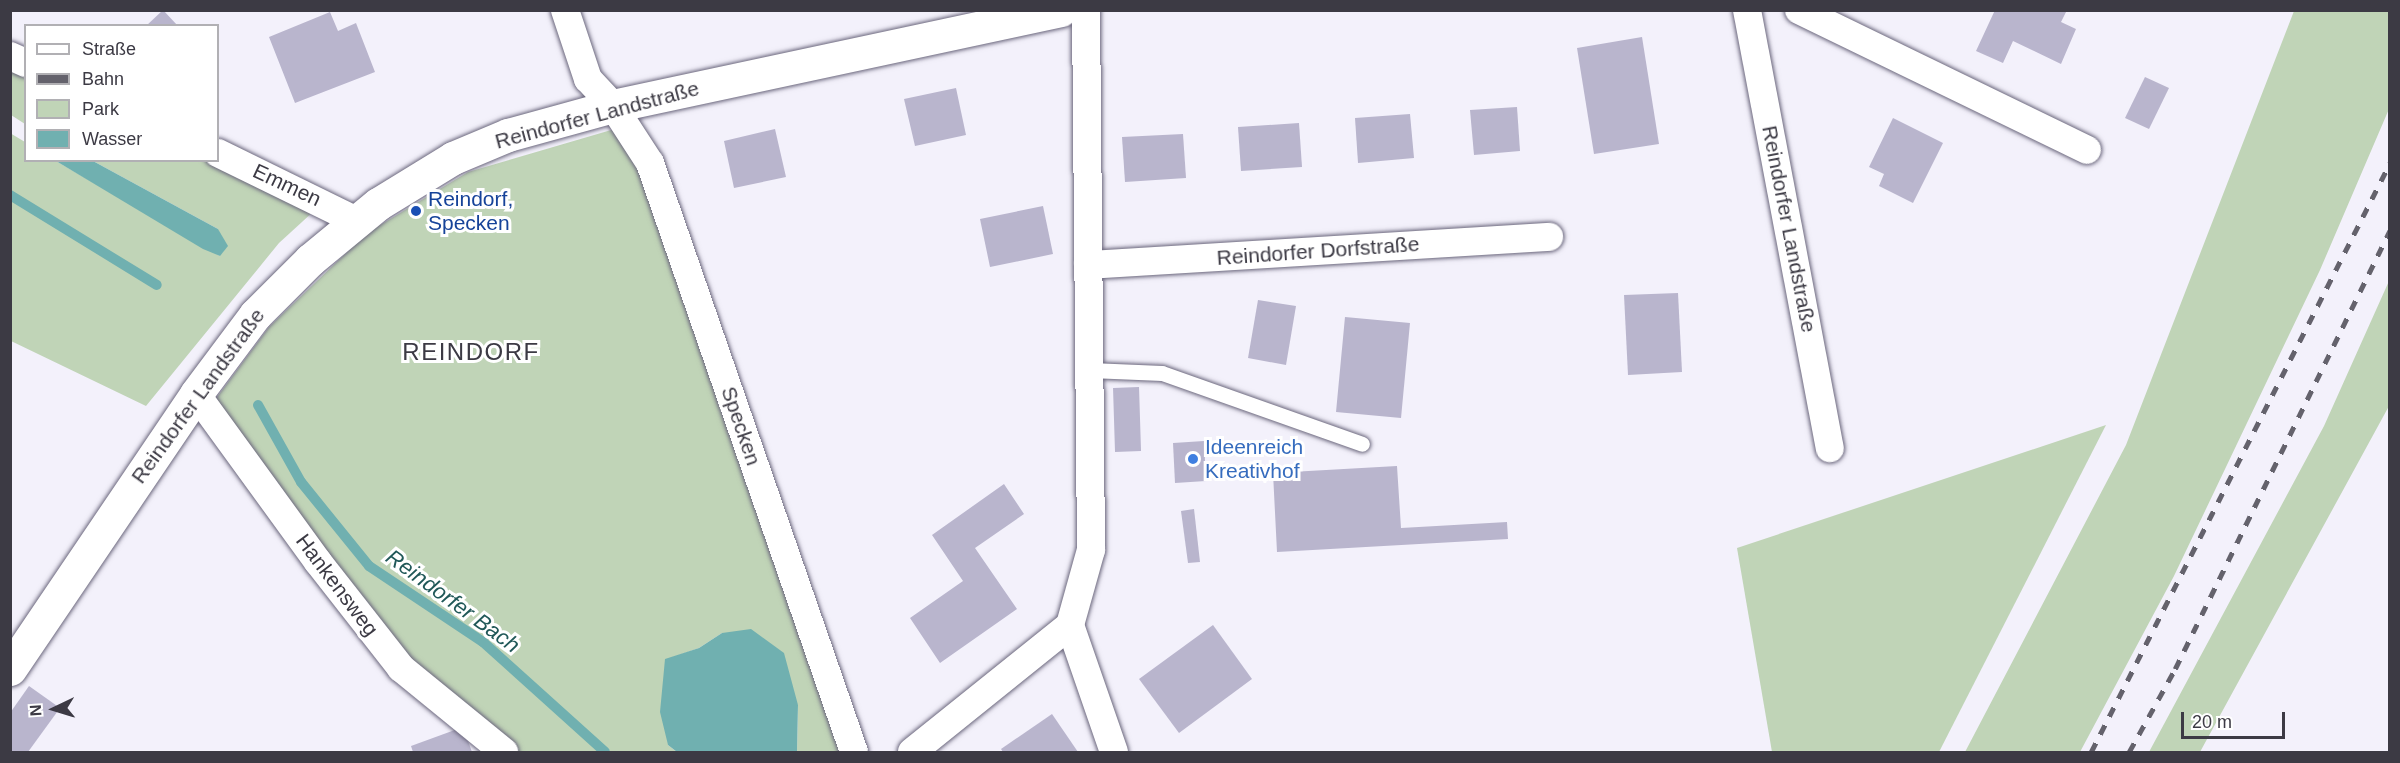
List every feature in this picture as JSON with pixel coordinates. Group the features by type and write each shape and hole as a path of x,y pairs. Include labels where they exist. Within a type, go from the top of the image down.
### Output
{"street":[{"name":"Specken","path":"565,10 588,79 613,106 650,163 854,753"},
{"name":"Reindorfer Landstraße","path":"10,669 196,394 264,304 355,220 453,158 508,135 613,106 1061,10"},
{"path":"1086,10 1091,550 1070,625 1114,753"},
{"name":"Reindorfer Landstraße","path":"1747,10 1830,448"},
{"path":"1799,10 2087,150"},
{"path":"10,56 24,62"},
{"name":"Emmen","path":"219,153 355,220"},
{"name":"Reindorfer Dorfstraße","path":"1088,265 1549,237"},
{"name":"Hankensweg","path":"196,394 318,562 401,668 504,753"},
{"path":"912,753 1070,625"}],"lane":[{"path":"1090,370 1162,373 1362,444"}],"green space":[{"path":"2294,11 2389,11 2389,109 2320,270 2174,576 2080,752 1965,752 2126,445"},
{"path":"10,60 24,67 24,123 11,115"},
{"path":"618,128 644,166 849,752 797,752 798,705 722,633 699,648 665,660 668,745 677,752 514,752 405,664 209,408 269,327 367,233 468,172"},
{"path":"10,133 24,141 24,162 58,162 220,256 218,229 95,162 214,162 314,211 279,243 146,406 11,341"},
{"path":"2389,281 2389,406 2200,752 2149,752 2324,426"},
{"path":"2106,425 1939,752 1772,752 1737,548"}],"water":[{"path":"58,162 95,162 218,229 228,246 220,256 203,249"},
{"path":"751,629 784,653 798,705 797,752 677,752 668,745 660,712 665,659 699,648 722,633"}],"building":[{"path":"163,10 176,24 148,24"},
{"path":"1995,10 2067,10 2061,22 2076,29 2061,64 2013,41 2003,63 1976,51"},
{"path":"330,12 338,31 356,23 375,72 295,103 269,37"},
{"path":"1642,37 1659,144 1594,154 1577,48"},
{"path":"2145,77 2169,88 2149,129 2125,118"},
{"path":"956,88 966,135 915,146 904,99"},
{"path":"1517,107 1520,151 1474,155 1470,110"},
{"path":"1410,114 1414,158 1358,163 1355,118"},
{"path":"1893,118 1943,143 1913,203 1879,186 1884,174 1869,167"},
{"path":"1299,123 1302,167 1241,171 1238,127"},
{"path":"775,129 786,177 734,188 724,141"},
{"path":"1183,134 1186,178 1125,182 1122,137"},
{"path":"1043,206 1053,254 990,267 980,219"},
{"path":"1678,293 1682,372 1628,375 1624,295"},
{"path":"1258,300 1296,306 1286,365 1248,358"},
{"path":"1345,317 1410,323 1401,418 1336,412"},
{"path":"1139,387 1141,451 1115,452 1113,388"},
{"path":"1204,441 1206,481 1175,483 1173,443"},
{"path":"1397,466 1401,528 1507,522 1508,539 1277,552 1273,473"},
{"path":"1004,484 1024,514 975,548 1017,609 940,663 910,618 963,581 932,535"},
{"path":"1194,509 1200,562 1188,563 1181,511"},
{"path":"1213,625 1252,679 1179,733 1139,679"},
{"path":"29,686 60,708 28,752 10,752 10,713"},
{"path":"1052,714 1078,752 1003,752 1001,749"},
{"path":"463,727 472,752 413,752 411,746"}],"waterway":[{"name":"Reindorfer Bach","path":"10,195 157,285"},
{"name":"Reindorfer Bach","path":"258,405 301,482 369,566 483,642 605,752"}],"railway":[{"path":"2091,752 2390,163"},
{"path":"2129,752 2175,669 2390,231"}],"place":[{"name":"Reindorf, Specken","path":"416,211"},
{"name":"Ideenreich Kreativhof","path":"1193,459"}],"district":[{"name":"REINDORF","path":"471,352"}]}
